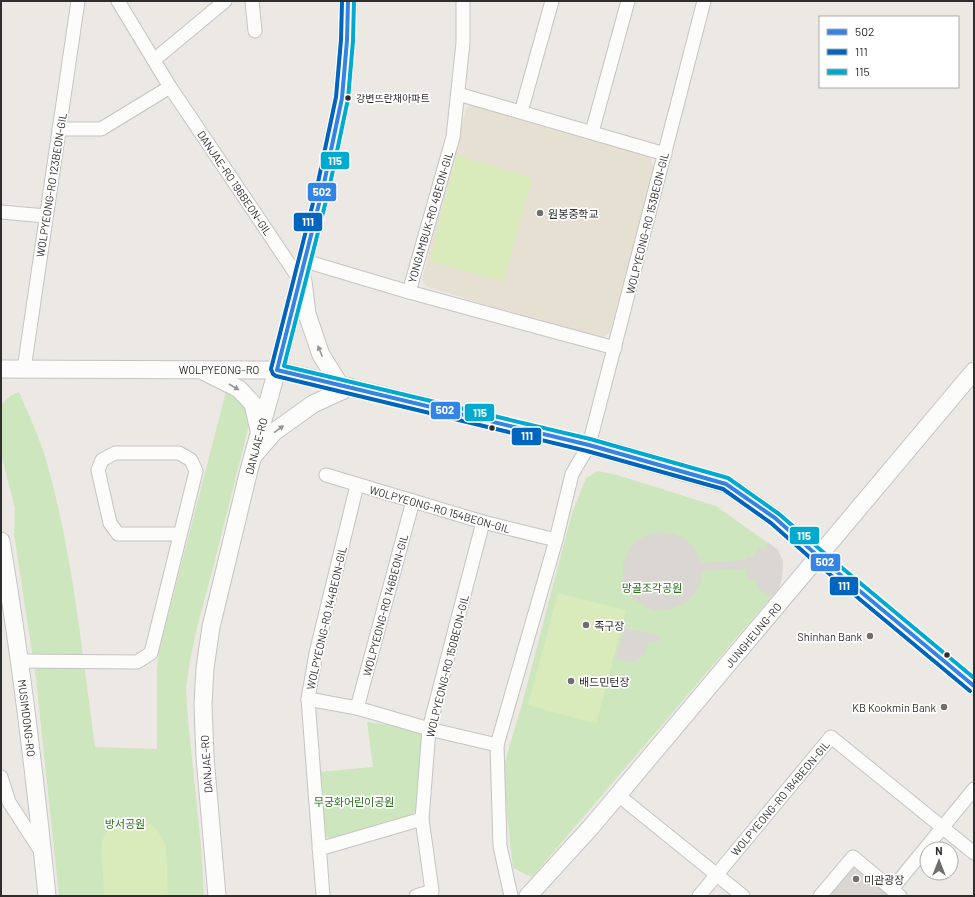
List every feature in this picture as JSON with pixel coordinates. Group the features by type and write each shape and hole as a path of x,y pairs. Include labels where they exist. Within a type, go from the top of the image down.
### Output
{"street":[{"name":"WOLPYEONG-RO 123BEON-GIL","path":"24,369 78,1"},
{"name":"DANJAE-RO 196BEON-GIL","path":"118,1 170,86 302,270"},
{"path":"154,60 225,1"},
{"path":"252,1 255,31"},
{"name":"DANJAE-RO","path":"218,896 205,757 203,704 204,668 211,627 252,458 277,370 323,188 342,98 347,40 348,1"},
{"name":"YONGAMBUK-RO 4BEON-GIL","path":"463,1 463,43 453,137 409,292 615,348"},
{"path":"521,112 552,1"},
{"path":"592,132 628,1"},
{"name":"WOLPYEONG-RO 153BEON-GIL","path":"511,896 500,846 497,745 556,540 572,474 589,445 704,1"},
{"path":"59,129 101,129 170,86"},
{"path":"458,94 665,154"},
{"path":"1,212 46,216"},
{"path":"252,458 274,432 313,404 345,386 322,355 308,314 302,270 409,292"},
{"name":"WOLPYEONG-RO","path":"1,369 277,370 589,445 726,484 775,518 819,557 974,686"},
{"path":"199,369 239,389 253,404 259,433"},
{"name":"JUNGHEUNG-RO","path":"528,896 591,827 974,371"},
{"path":"20,661 137,662 151,654 196,471 191,460 179,453 114,453 102,460 98,470 110,523 118,534 180,534"},
{"name":"WOLPYEONG-RO 154BEON-GIL","path":"326,475 483,522 556,540"},
{"name":"WOLPYEONG-RO 144BEON-GIL","path":"323,896 308,699 316,653 357,485"},
{"name":"WOLPYEONG-RO 146BEON-GIL","path":"357,708 413,501"},
{"name":"WOLPYEONG-RO 150BEON-GIL","path":"416,896 432,891 422,819 429,729 483,522"},
{"name":"MUSIMDONG-RO","path":"1,541 30,734 47,896"},
{"path":"308,699 357,708 429,729 497,745"},
{"name":"WOLPYEONG-RO 184BEON-GIL","path":"699,896 831,736 974,853"},
{"path":"1,777 9,802 43,854"},
{"path":"820,896 853,857 896,892 942,827 974,789"},
{"path":"618,794 743,896"},
{"path":"319,849 422,819"}],"shaded area":[{"name":"원봉중학교","path":"471,104 648,153 654,168 610,332 601,339 427,287 422,279 466,109"},
{"path":"658,532 671,533 684,538 693,546 700,558 701,563 746,560 746,557 753,557 759,547 765,550 768,542 778,550 783,561 782,578 779,588 771,597 758,588 756,579 748,579 747,569 702,571 700,584 694,595 684,604 672,609 659,611 646,607 636,600 627,590 623,578 623,565 627,553 635,542 646,535"},
{"path":"624,628 660,636 659,641 649,642 644,655 635,662 616,659"},
{"name":"미관광장","path":"853,863 895,896 825,896"}],"green space":[{"path":"456,155 532,178 503,281 430,261"},
{"name":"방서공원","path":"227,388 252,413 197,627 186,688 201,846 204,896 59,896 36,679 14,534 15,508 1,454 1,405 10,396 19,392 38,436 47,463 64,533 70,568 95,747 157,749 157,669 159,650"},
{"name":"망골조각공원","path":"598,471 617,475 716,506 778,550 782,560 782,573 779,588 532,877 513,868 507,816 504,765 522,704 572,513 586,478"},
{"path":"558,593 626,610 596,724 528,705"},
{"name":"무궁화어린이공원","path":"367,722 407,728 420,733 423,740 419,807 412,815 332,840 323,834 319,772 373,767"},
{"path":"129,819 148,823 160,833 166,846 168,896 104,896 102,855 103,840 109,829 120,822"}],"transit line":[{"name":"111","path":"342,1 341,40 336,97 317,187 271,369 273,374 276,376 587,451 723,489 771,523 815,562 970,691"},
{"name":"502","path":"348,1 347,40 342,98 323,188 277,370 589,445 726,484 775,518 819,557 974,686"},
{"name":"115","path":"354,1 353,41 348,99 329,189 284,366 590,439 728,478 779,514 974,678"}],"place":[{"name":"강변뜨란채아파트","path":"348,98"},
{"name":"원봉중학교","path":"540,213"},
{"name":"족구장","path":"586,625"},
{"name":"Shinhan Bank","path":"870,636"},
{"name":"배드민턴장","path":"571,681"},
{"name":"KB Kookmin Bank","path":"944,707"},
{"name":"미관광장","path":"856,879"}]}
